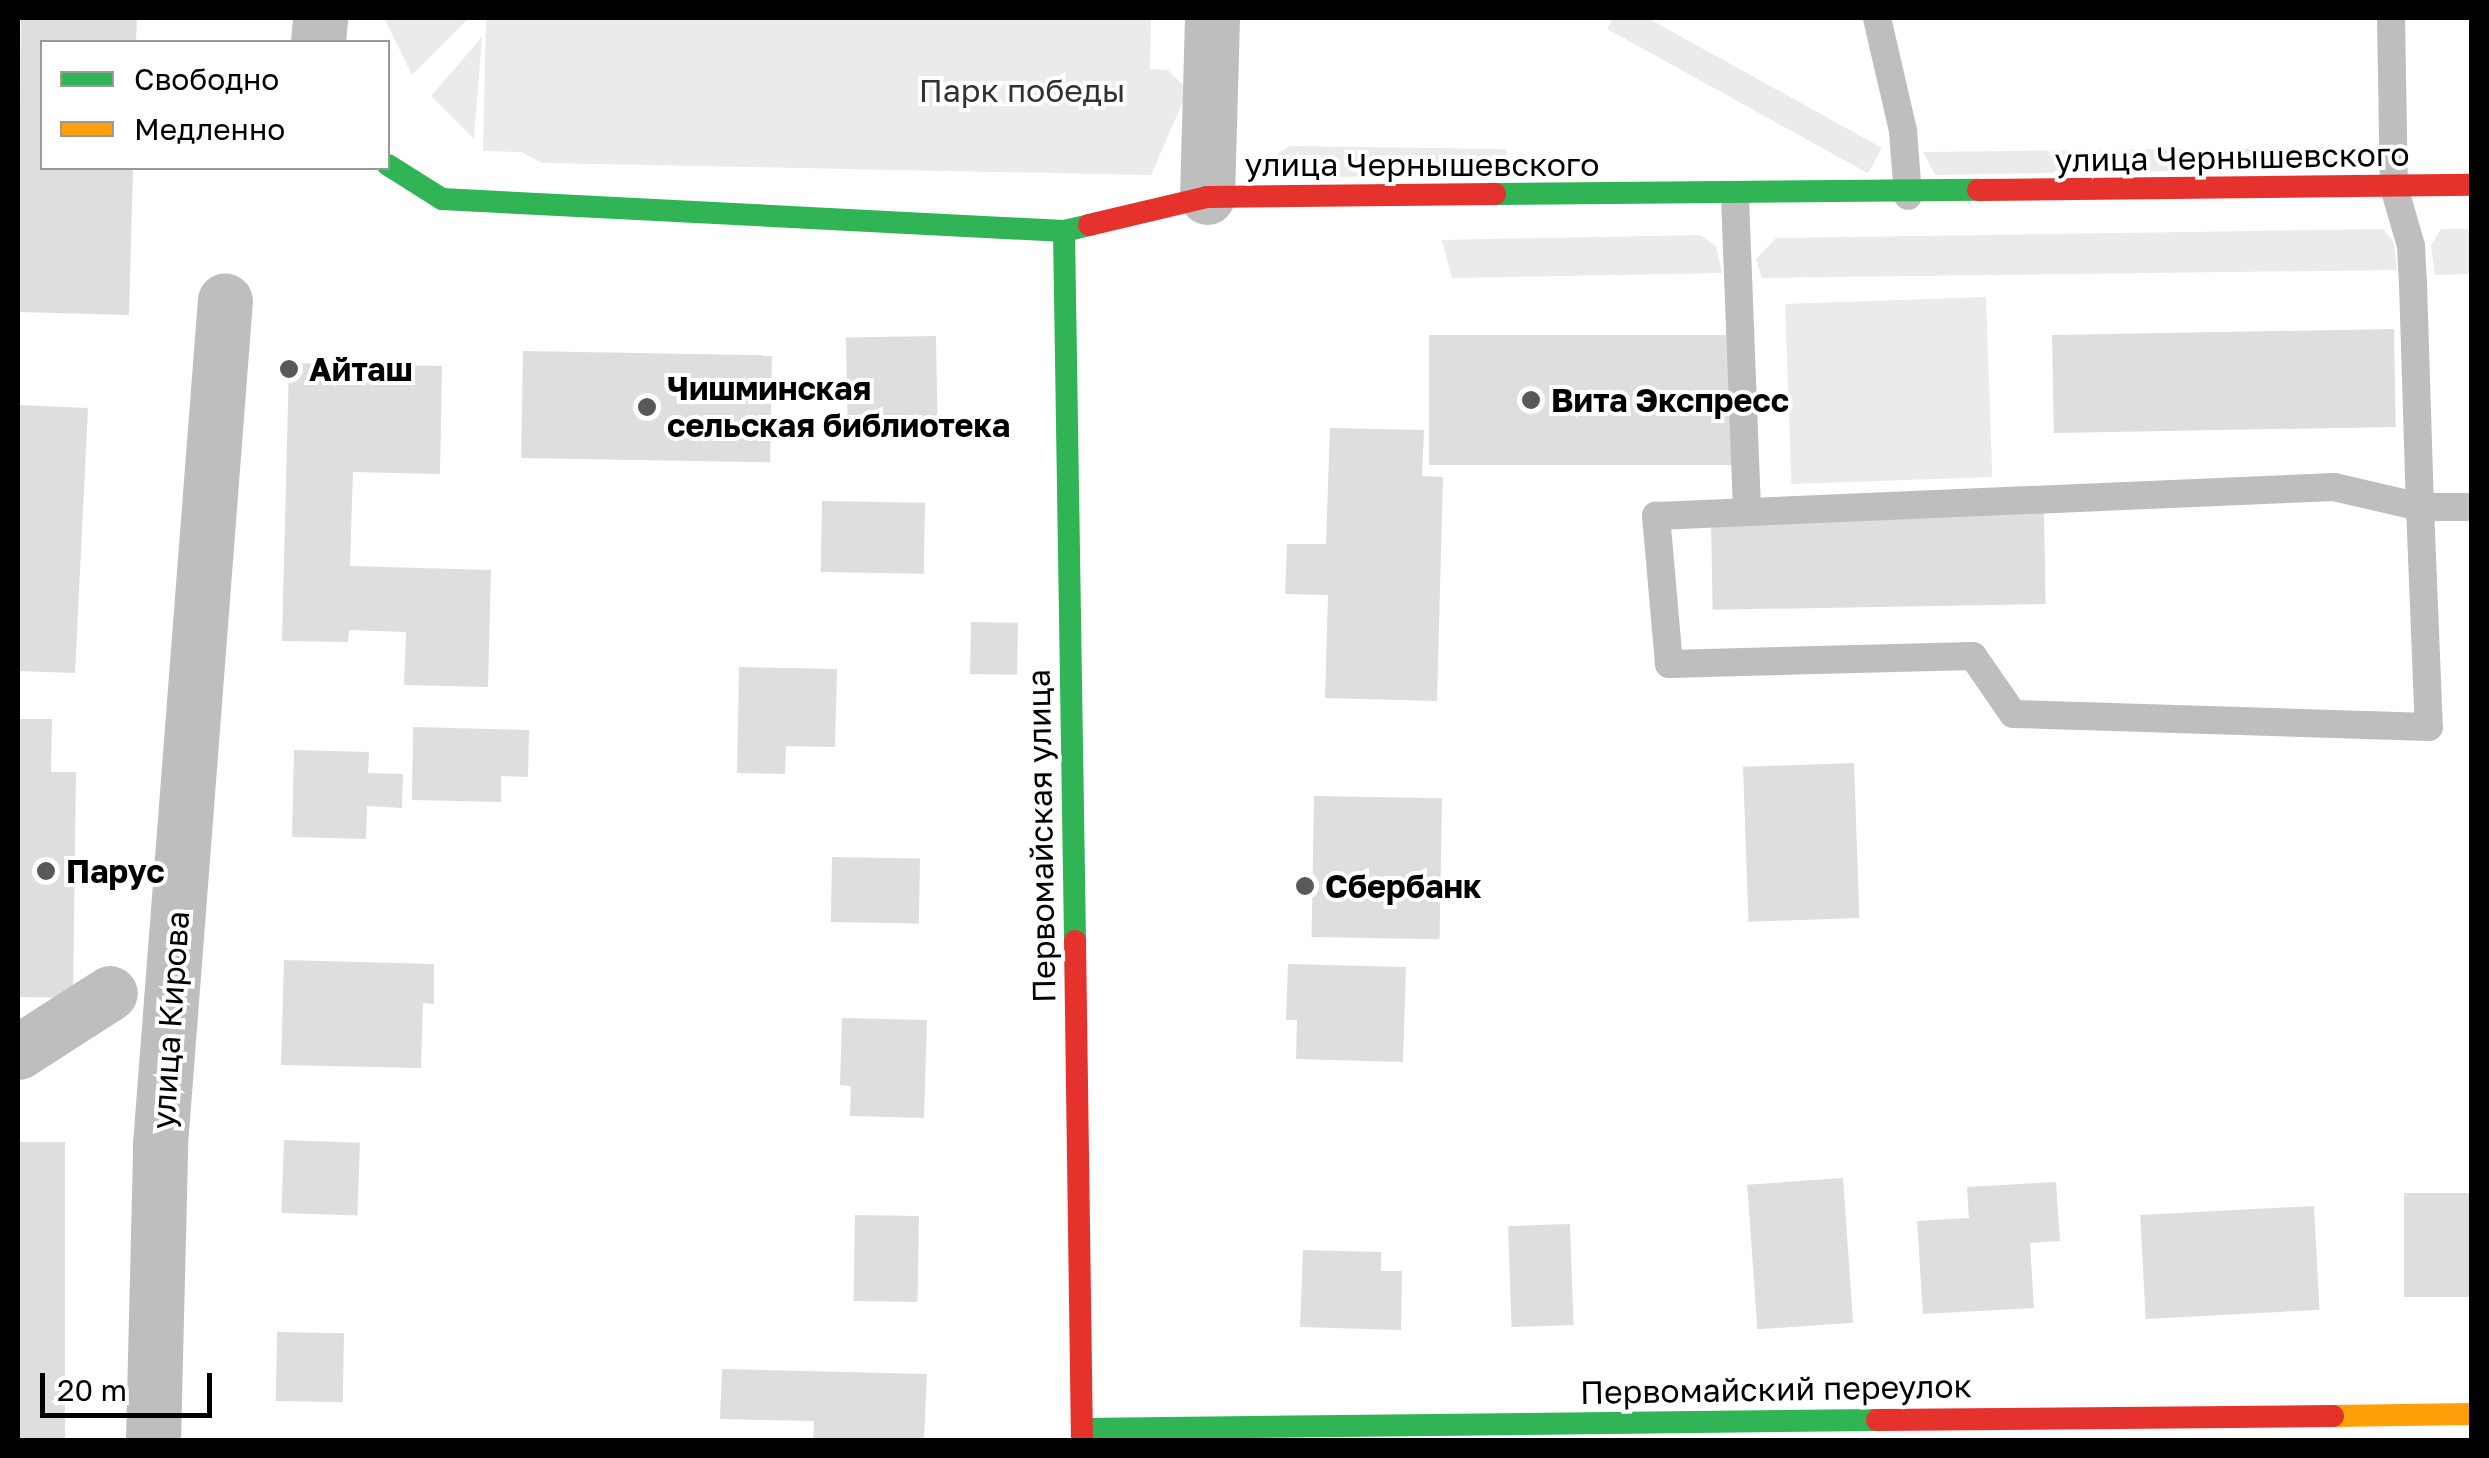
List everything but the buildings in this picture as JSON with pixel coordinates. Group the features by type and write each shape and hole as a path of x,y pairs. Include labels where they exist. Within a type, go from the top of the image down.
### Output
{"street":[{"path":"1207,197 1212,18"},
{"name":"улица Чернышевского","path":"390,167 442,199 1064,231 1207,197 1908,196 2472,185"},
{"name":"Первомайская улица","path":"1064,231 1082,1435"},
{"name":"улица Кирова","path":"153,1440 160,1144 226,300"},
{"path":"18,1052 110,993"},
{"name":"Первомайский переулок","path":"1082,1435 2472,1414"}],"lane":[{"path":"1877,18 1903,132 1908,196"},
{"path":"2392,18 2394,187 2412,246 2420,507 2429,727 2013,714 1973,656 1669,664 1656,516 2334,488 2420,507 2472,508"},
{"path":"1735,196 1747,511"}],"green space":[{"path":"384,18 469,18 412,75"},
{"name":"Парк победы","path":"486,18 1151,18 1150,69 1168,70 1188,90 1151,175 542,163 521,152 483,151"},
{"path":"1613,18 1647,18 1882,148 1868,173 1607,29"},
{"path":"482,37 474,139 431,96"},
{"path":"1290,146 1506,149 1508,175 1329,177 1277,154"},
{"path":"2355,147 2347,168 1935,175 1923,152"},
{"path":"2383,229 2394,242 2397,270 1762,278 1756,259 1776,238"},
{"path":"2441,229 2471,229 2471,274 2435,275 2431,245"},
{"path":"1700,235 1716,246 1722,273 1452,278 1442,240"},
{"path":"1986,297 1992,477 1791,484 1785,304"}],"traffic: fast":[{"path":"390,166 442,199 1064,231 1089,225"},
{"path":"1495,194 1978,190"},
{"path":"1064,231 1075,941"},
{"path":"1082,1429 1877,1420"}],"traffic: slow":[{"path":"2333,1416 2472,1414"}],"traffic: jam":[{"path":"1978,190 2472,185"},
{"path":"1089,225 1207,197 1495,194"},
{"path":"1075,941 1082,1440"},
{"path":"1877,1420 2333,1416"}],"place":[{"name":"Айташ","path":"289,369"},
{"name":"Вита Экспресс","path":"1531,400"},
{"name":"Чишминская сельская библиотека","path":"647,407"},
{"name":"Парус","path":"46,871"},
{"name":"Сбербанк","path":"1305,886"}]}
